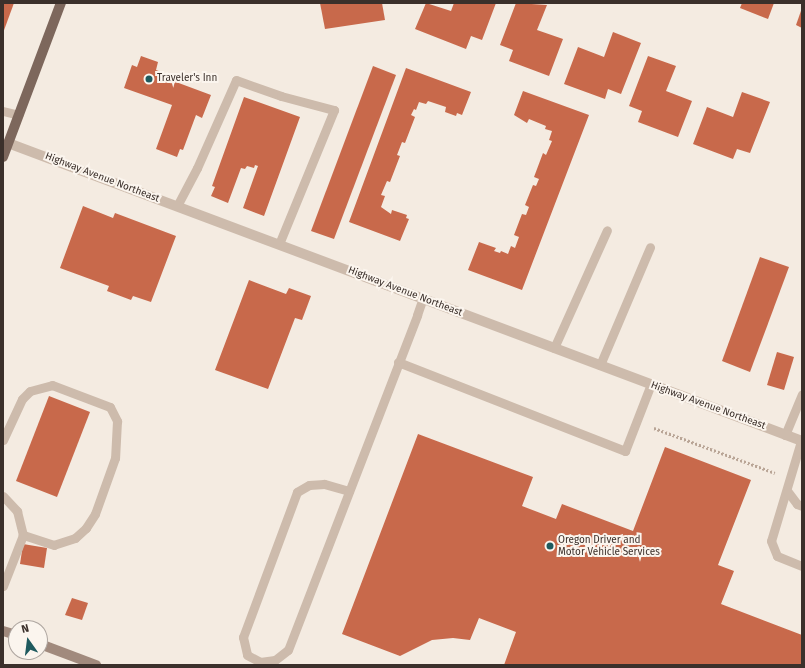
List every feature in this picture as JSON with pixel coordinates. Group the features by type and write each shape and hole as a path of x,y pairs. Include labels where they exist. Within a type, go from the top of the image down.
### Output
{"main road":[{"path":"3,157 61,3"}],"street":[{"name":"Highway Avenue Northeast","path":"8,143 802,441"},
{"path":"48,647 96,665"}],"lane":[{"path":"177,206 197,168 236,80 334,110 279,244"},
{"path":"3,110 19,115"},
{"path":"554,348 607,230"},
{"path":"600,365 650,247"},
{"path":"349,491 324,484 309,484 296,492 243,637 248,655 259,664 278,663 288,650 349,491 398,362 423,298"},
{"path":"398,362 625,452 651,384"},
{"path":"3,440 22,399 30,392 52,385 110,407 117,421 115,458 94,514 86,528 75,538 54,545 23,535"},
{"path":"785,434 802,394"},
{"path":"802,441 788,492 771,541 777,556 802,566"},
{"path":"788,492 796,504 802,506"},
{"path":"3,496 17,511 23,535 3,586"}],"path":[{"path":"654,428 776,473"}],"building":[{"path":"3,3 14,3 3,33"},
{"path":"320,3 382,3 385,20 325,29"},
{"path":"426,3 451,11 454,3 496,3 482,40 471,36 466,49 415,29"},
{"path":"516,3 547,5 537,30 563,39 549,76 509,61 513,50 500,45"},
{"path":"742,3 774,3 768,19 740,8"},
{"path":"802,8 802,28 796,25"},
{"path":"613,32 641,43 621,94 608,89 605,99 564,84 578,47 604,57"},
{"path":"141,56 158,62 156,70 177,78 176,82 211,95 202,118 196,115 183,150 180,149 177,157 156,149 172,105 124,88 132,65 137,67"},
{"path":"648,56 676,66 666,91 692,101 678,137 638,122 642,111 629,106"},
{"path":"373,66 396,75 334,239 311,231"},
{"path":"406,68 471,92 462,115 457,113 456,116 445,112 446,107 428,101 426,104 419,102 416,110 414,109 411,115 415,117 405,143 402,142 397,155 400,156 390,182 387,181 381,195 385,196 381,207 391,214 392,210 407,215 406,218 409,219 400,241 349,222"},
{"path":"523,91 589,115 522,290 468,270 479,242 496,248 494,251 500,253 501,251 508,254 511,246 515,248 519,237 514,235 522,214 526,215 529,207 525,205 533,185 536,186 539,179 534,177 543,153 546,155 552,141 549,140 552,131 545,129 546,126 529,119 527,123 514,115"},
{"path":"742,92 770,102 750,153 737,149 733,159 693,144 707,107 733,117"},
{"path":"244,97 300,117 264,216 243,208 258,166 255,165 254,168 247,166 245,169 241,168 228,203 211,196 215,187 212,186"},
{"path":"83,206 113,218 115,213 176,236 151,302 133,296 131,300 107,291 109,286 60,268"},
{"path":"760,257 789,267 750,372 722,361"},
{"path":"249,280 286,294 289,288 311,296 302,320 295,318 268,389 215,370"},
{"path":"777,352 794,357 784,390 767,385"},
{"path":"49,396 90,412 57,497 16,481"},
{"name":"Oregon Driver and Motor Vehicle Services","path":"418,434 533,477 522,506 556,519 562,504 633,531 665,447 751,480 718,565 734,571 721,604 802,635 802,665 504,665 516,632 479,618 470,640 453,638 432,640 400,656 342,634"},
{"path":"23,544 47,548 44,568 20,564"},
{"path":"72,598 88,603 82,620 65,615"}],"place":[{"name":"Traveler's Inn","path":"149,79"},
{"name":"Oregon Driver and Motor Vehicle Services","path":"550,546"}]}
